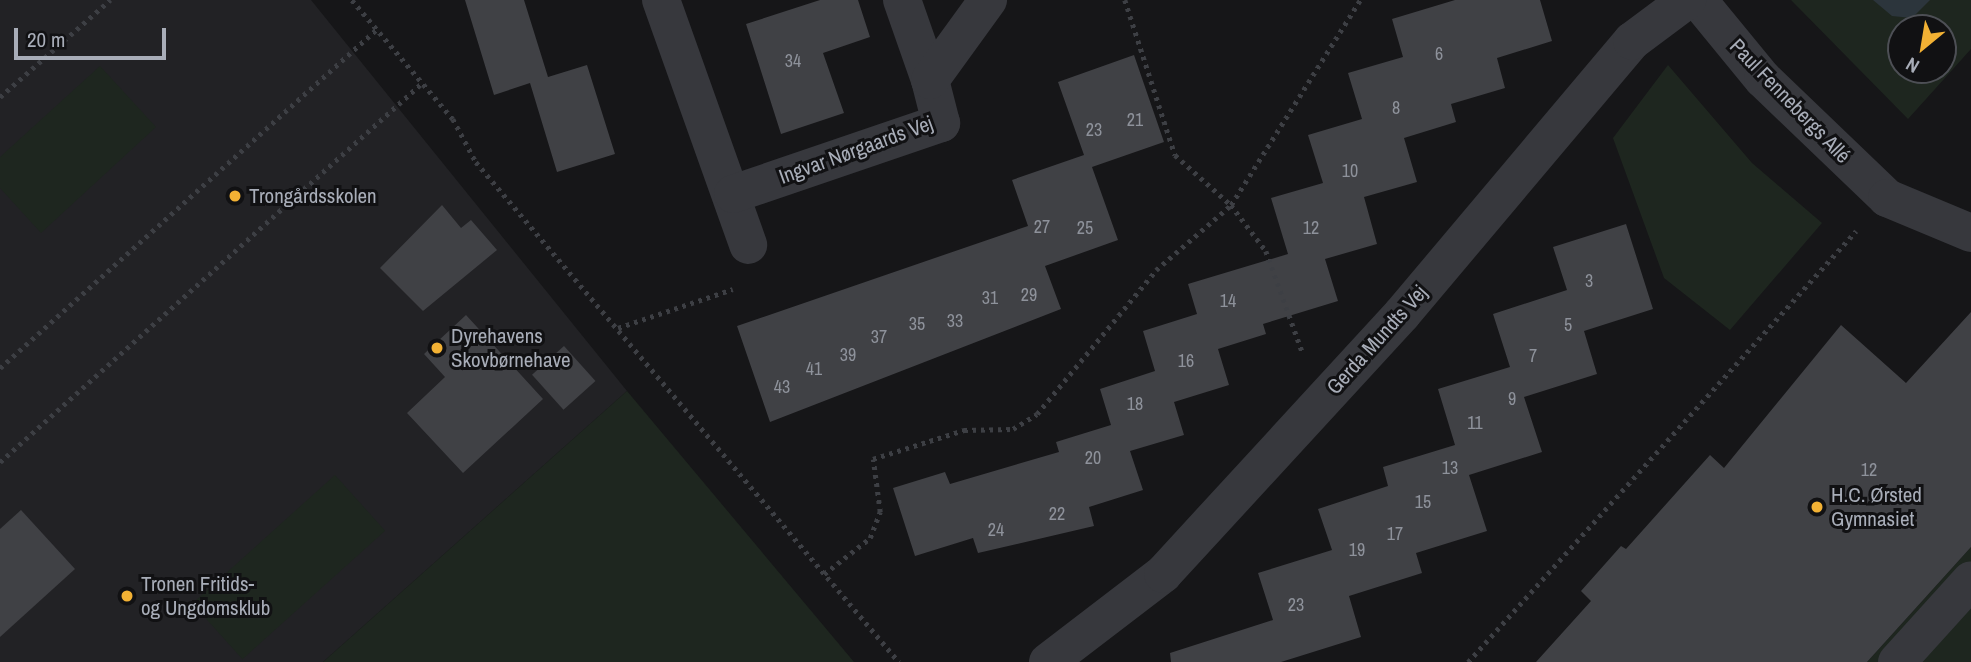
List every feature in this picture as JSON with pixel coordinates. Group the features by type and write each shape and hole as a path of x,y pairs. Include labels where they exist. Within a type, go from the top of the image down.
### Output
{"street":[{"path":"661,0 733,194 748,245"},
{"name":"Ingvar Nørgaards Vej","path":"733,194 941,123 930,80 902,0"},
{"name":"Ingvar Nørgaards Vej","path":"930,80 988,0"},
{"name":"Gerda Mundts Vej","path":"1048,662 1163,574 1317,406 1632,41 1687,0"},
{"name":"Paul Fennebergs Allé","path":"1698,0 1763,79 1886,198"},
{"path":"1886,198 1971,233"},
{"path":"1897,662 1971,580"}],"path":[{"path":"0,97 110,0"},
{"path":"352,0 453,119 476,162 899,662"},
{"path":"1125,0 1175,155 1231,205 1265,251 1287,300 1317,406"},
{"path":"824,574 870,538 880,512 873,459 964,430 1013,429 1037,414 1156,270 1231,205 1360,0"},
{"path":"0,368 377,29"},
{"path":"0,461 422,83"},
{"path":"1468,662 1886,198"},
{"path":"618,328 733,289 748,245"}],"shaded area":[{"name":"Trongårdsskolen","path":"0,0 311,0 627,391 323,662 0,662"},
{"path":"1791,0 1971,0 1971,49 1957,65 1957,14 1887,14 1887,84 1940,84 1908,119"},
{"path":"1873,0 1930,0 1916,14 1890,14"},
{"path":"1668,65 1752,163 1822,223 1730,330 1664,278 1613,138"},
{"path":"100,66 156,127 41,233 0,188 0,157"},
{"path":"627,391 854,662 323,662"},
{"path":"335,475 385,531 243,659 192,603"},
{"path":"1971,547 1971,662 1867,662"}],"building":[{"path":"465,0 524,0 548,77 587,65 615,154 557,172 530,83 494,95"},
{"path":"820,0 858,0 870,37 823,53 844,113 781,134 746,24"},
{"path":"1455,0 1540,0 1552,41 1497,58 1505,88 1451,104 1456,122 1404,138 1417,182 1364,197 1377,244 1325,259 1338,301 1263,324 1266,334 1218,349 1229,385 1174,402 1184,435 1130,451 1143,490 1089,507 1094,526 978,553 973,538 915,556 893,488 945,472 950,484 1059,452 1056,442 1111,425 1100,389 1155,371 1143,331 1197,314 1188,284 1288,254 1271,198 1323,183 1308,135 1362,119 1348,73 1403,57 1392,19"},
{"path":"1134,55 1164,142 1092,167 1118,240 1045,266 1061,309 770,422 737,326 1028,226 1012,180 1084,155 1058,82"},
{"path":"442,205 461,228 471,220 497,250 423,311 380,268"},
{"path":"1626,224 1653,309 1584,331 1597,374 1524,397 1542,452 1469,475 1487,531 1416,553 1422,573 1349,596 1361,637 1281,662 1171,662 1170,653 1273,620 1258,573 1332,550 1318,509 1388,486 1383,467 1455,445 1438,389 1510,367 1493,314 1567,290 1553,247"},
{"name":"H.C. Ørsted Gymnasiet","path":"1971,312 1971,547 1867,662 1536,662 1591,601 1581,591 1621,546 1626,549 1710,455 1724,468 1841,325 1906,383"},
{"path":"466,315 543,399 463,473 407,413 445,377 424,354"},
{"path":"564,346 595,381 563,410 532,375"},
{"path":"21,510 75,569 0,637 0,529"}],"place":[{"name":"Trongårdsskolen","path":"235,196"},
{"name":"Dyrehavens Skovbørnehave","path":"437,348"},
{"name":"H.C. Ørsted Gymnasiet","path":"1817,507"},
{"name":"Tronen Fritids- og Ungdomsklub","path":"127,596"}]}
